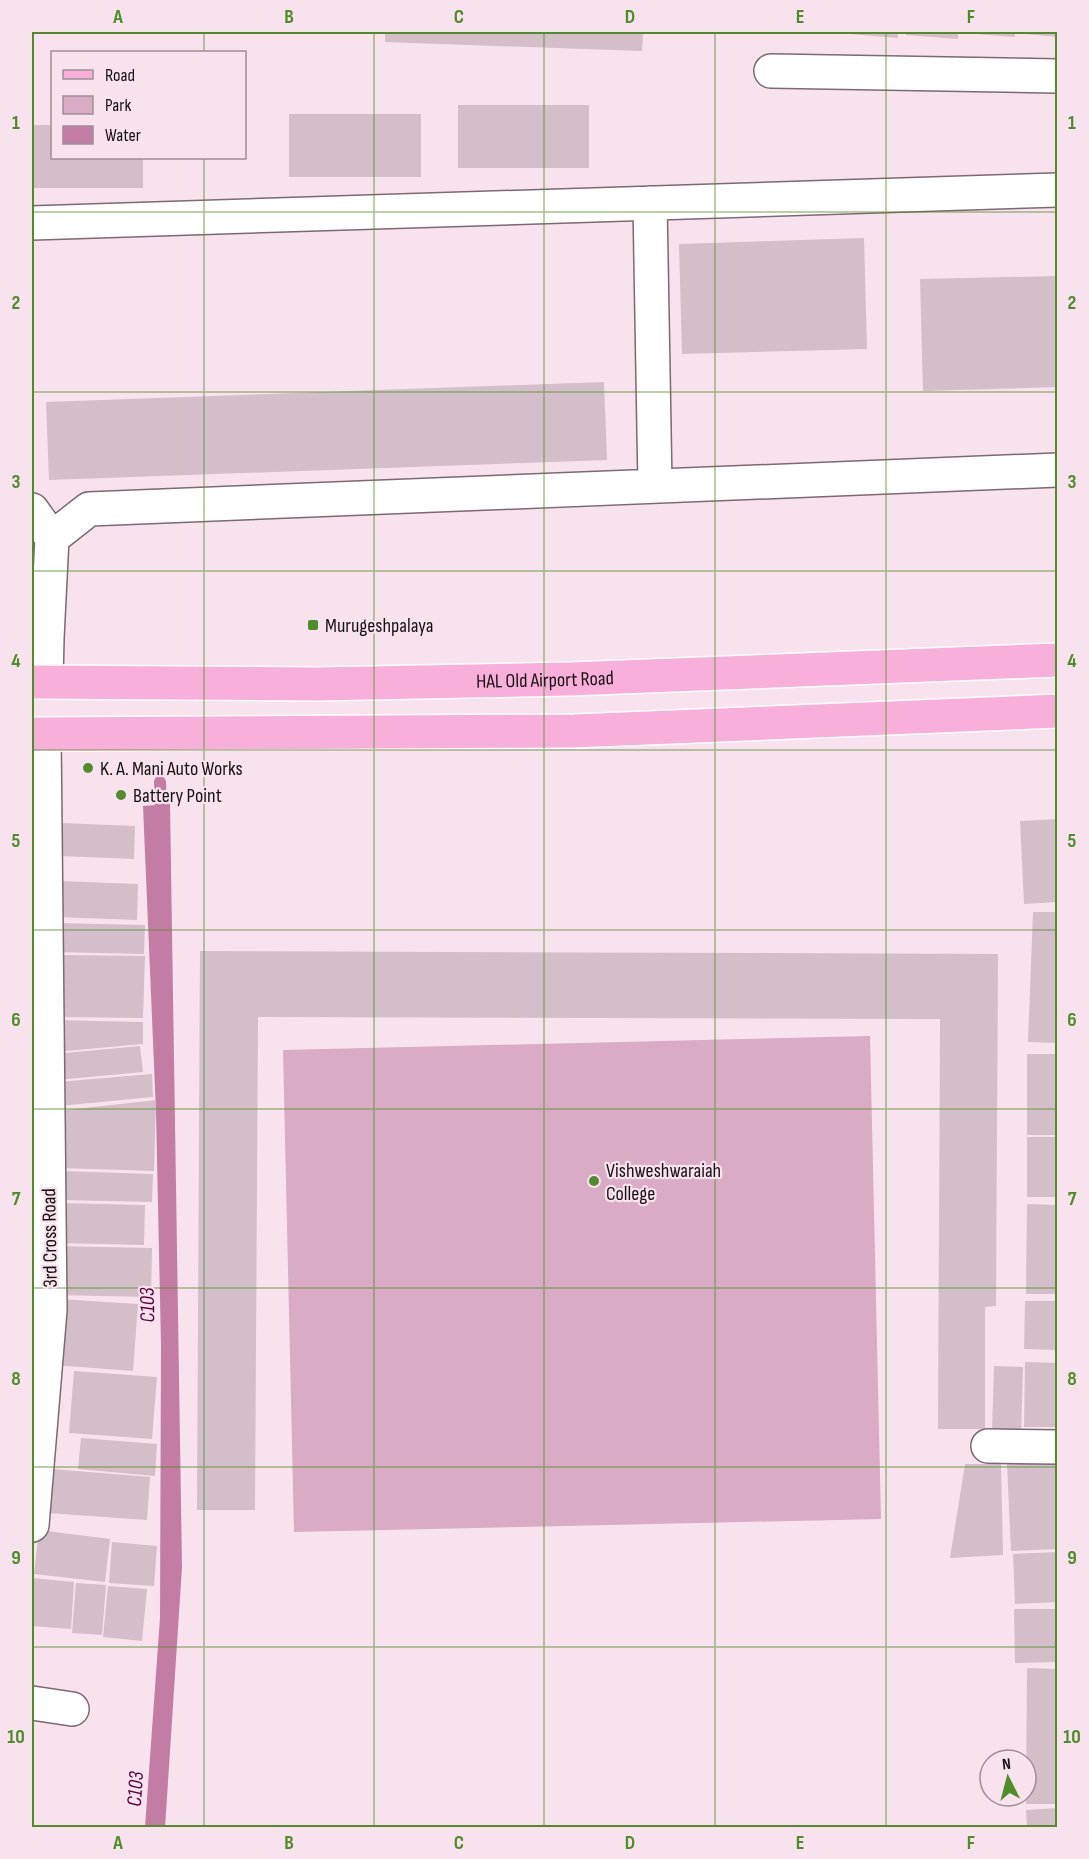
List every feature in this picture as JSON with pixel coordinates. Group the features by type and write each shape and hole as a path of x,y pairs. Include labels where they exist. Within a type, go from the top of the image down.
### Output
{"main road":[{"name":"HAL Old Airport Road","path":"39,682 317,684 570,679 1058,660"},
{"path":"38,734 574,731 1058,711"}],"street":[{"path":"771,71 1058,76"},
{"path":"32,223 1058,190"},
{"path":"650,203 655,486"},
{"path":"52,538 89,508 1058,470"},
{"path":"32,510 52,538 46,638 39,682"},
{"name":"3rd Cross Road","path":"32,1525 50,1310 38,734"},
{"path":"988,1446 1058,1447"},
{"path":"32,1703 72,1709"}],"green space":[{"path":"870,1036 881,1519 294,1532 283,1050"}],"water":[{"path":"170,804 182,1567 165,1828 145,1827 160,1618 161,1345 156,1112 143,806"}],"building":[{"path":"385,32 643,32 642,51 385,42"},
{"path":"898,32 898,38 838,33"},
{"path":"906,32 958,32 958,39 906,35"},
{"path":"1015,32 1015,37 962,33"},
{"path":"1024,32 1058,32 1058,37 1024,34"},
{"path":"458,105 589,105 589,168 458,168"},
{"path":"289,114 421,114 421,177 289,177"},
{"path":"32,125 51,125 51,159 143,159 143,188 32,188"},
{"path":"864,238 867,349 682,354 679,244"},
{"path":"1058,276 1058,387 923,391 920,279"},
{"path":"604,382 607,460 49,480 46,402"},
{"path":"1058,819 1058,902 1024,904 1020,821"},
{"path":"61,823 135,826 134,859 60,856"},
{"path":"59,881 138,884 137,920 57,917"},
{"path":"1033,912 1058,912 1058,1043 1028,1042"},
{"path":"56,923 145,925 144,954 56,952"},
{"path":"200,951 998,954 996,1306 985,1307 985,1429 938,1429 940,1019 258,1017 255,1510 197,1510"},
{"path":"56,955 145,956 143,1018 55,1017"},
{"path":"54,1020 143,1022 143,1044 54,1052"},
{"path":"140,1046 143,1072 57,1080 55,1054"},
{"path":"1027,1054 1058,1054 1058,1135 1027,1135"},
{"path":"152,1074 153,1097 59,1106 57,1082"},
{"path":"156,1100 154,1171 59,1168 58,1111"},
{"path":"1027,1137 1058,1137 1058,1197 1027,1197"},
{"path":"62,1171 153,1174 152,1202 61,1200"},
{"path":"57,1203 145,1205 144,1245 56,1243"},
{"path":"1027,1204 1058,1205 1058,1294 1026,1294"},
{"path":"55,1246 152,1248 151,1297 54,1295"},
{"path":"59,1299 138,1304 133,1371 54,1365"},
{"path":"1025,1301 1058,1301 1058,1350 1024,1349"},
{"path":"1025,1362 1058,1363 1058,1427 1024,1427"},
{"path":"994,1366 1023,1367 1021,1433 992,1431"},
{"path":"74,1371 157,1377 152,1439 69,1433"},
{"path":"81,1438 157,1444 155,1476 78,1469"},
{"path":"1058,1462 1058,1549 1011,1551 1007,1464"},
{"path":"965,1464 1001,1464 1003,1555 950,1558"},
{"path":"52,1469 150,1477 147,1520 48,1513"},
{"path":"39,1530 110,1539 105,1582 34,1574"},
{"path":"112,1542 157,1546 154,1586 109,1583"},
{"path":"1058,1552 1058,1602 1015,1604 1013,1554"},
{"path":"32,1578 74,1582 71,1629 32,1626"},
{"path":"76,1583 106,1585 102,1635 72,1633"},
{"path":"108,1586 147,1589 142,1641 103,1637"},
{"path":"1014,1609 1058,1609 1058,1662 1015,1663"},
{"path":"1027,1668 1058,1669 1058,1804 1038,1804 1038,1748 1026,1748"},
{"path":"1058,1808 1058,1828 1027,1828 1026,1810"}],"waterway":[{"name":"C103","path":"160,782 161,820"}],"place":[{"name":"Murugeshpalaya","path":"313,625"},
{"name":"K. A. Mani Auto Works","path":"88,768"},
{"name":"Battery Point","path":"121,795"},
{"name":"Vishweshwaraiah College","path":"594,1181"}]}
